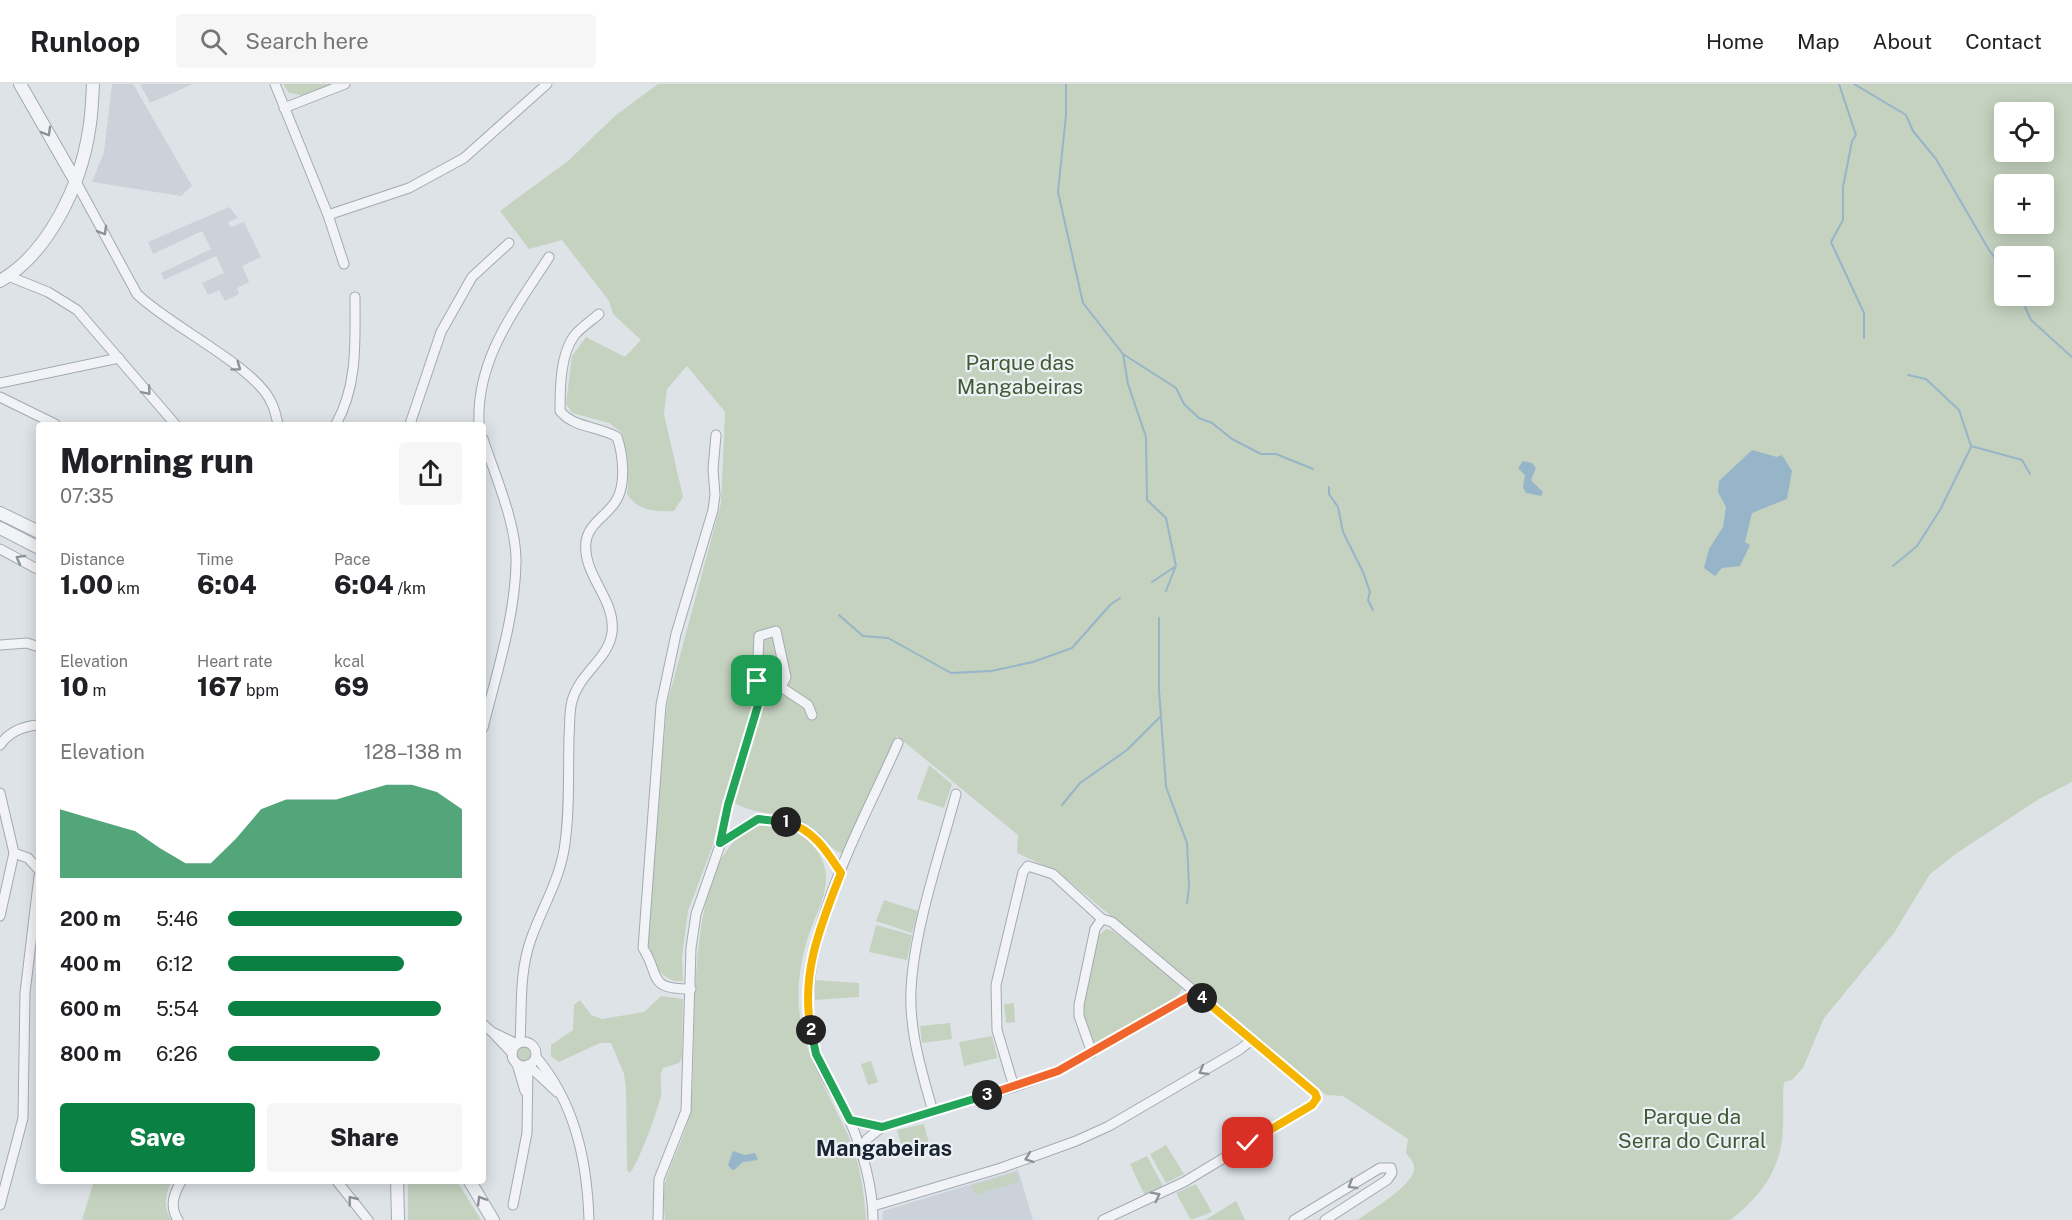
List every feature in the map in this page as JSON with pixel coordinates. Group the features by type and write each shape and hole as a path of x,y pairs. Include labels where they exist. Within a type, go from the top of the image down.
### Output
{"street":[{"path":"20,84 137,294 151,308 251,378 271,400 277,422"},
{"path":"4,278 35,252 50,235 75,180 82,158 89,131 93,84"},
{"path":"275,84 328,215 344,264"},
{"path":"284,108 345,84"},
{"path":"328,215 409,188 464,158 547,84"},
{"path":"64,161 82,158"},
{"path":"411,422 441,332 472,277 509,243"},
{"path":"479,422 481,386 490,354 549,257"},
{"path":"4,278 48,292 77,309 173,422"},
{"path":"337,422 344,409 355,365 355,297"},
{"path":"512,1053 518,1043 523,1016 523,970 530,939 560,874 564,846 571,703 585,673 608,650 612,634 613,619 609,605 586,557 586,540 591,528 617,500 622,481 620,446 617,437 569,422 560,411 560,393 567,347 575,334 599,314"},
{"path":"0,383 119,358"},
{"path":"0,398 51,422"},
{"path":"691,988 674,989 658,981 652,975 643,948 661,705 679,627 713,510 716,435"},
{"path":"486,448 507,514 516,562 510,612 486,715"},
{"path":"0,513 36,530"},
{"path":"15,536 21,523"},
{"path":"0,528 36,546"},
{"path":"0,539 15,536"},
{"path":"0,549 36,568"},
{"path":"658,1220 659,1179 686,1111 691,948 696,914 720,843 728,805 762,692 757,681 759,636 776,631 786,677 782,687"},
{"path":"0,645 36,646"},
{"path":"762,692 782,687 808,705 812,715"},
{"path":"0,746 7,735 36,725"},
{"path":"873,1220 873,1206 861,1151 850,1120 816,1054 808,1015 808,980 814,946 841,873 898,743"},
{"path":"0,793 14,853 0,916"},
{"path":"933,1112 913,1031 911,991 917,946 956,794"},
{"path":"720,843 758,819 787,822 801,826 817,839 841,873"},
{"path":"14,853 28,858 36,867"},
{"path":"1014,1087 997,1030 996,985 1023,872 1028,866 1053,874 1102,918 1112,922 1315,1093 1317,1098 1312,1105 1184,1182 1103,1220"},
{"path":"0,1205 23,1118 25,993 36,901"},
{"path":"1092,1053 1079,1016 1079,1005 1095,929 1102,918"},
{"path":"861,1151 867,1139 882,1127 1014,1087 1058,1071 1195,993"},
{"path":"523,1016 536,1056 548,1071 562,1097 579,1136 589,1220"},
{"path":"486,1027 512,1053 528,1102"},
{"path":"492,1032 518,1043 531,1043"},
{"path":"873,1206 1001,1168 1098,1131 1239,1050 1252,1040"},
{"path":"513,1204 527,1133 528,1065 536,1056"},
{"path":"517,1064 528,1065 562,1097"},
{"path":"850,1120 882,1127"},
{"path":"1294,1220 1383,1167 1391,1168 1392,1173 1387,1180 1325,1220"},
{"path":"178,1220 174,1214 174,1194 180,1184"},
{"path":"339,1184 368,1220"},
{"path":"397,1184 398,1220"},
{"path":"471,1184 493,1220"}],"shaded area":[{"path":"112,84 133,84 192,186 181,196 92,182 104,152"},
{"path":"140,84 193,84 150,103"},
{"path":"229,207 238,218 228,222 231,227 244,222 261,257 242,266 249,282 237,288 239,294 225,301 219,290 208,295 202,283 224,273 216,256 164,280 161,273 211,249 202,231 153,254 148,242"},
{"path":"1018,1170 1033,1220 882,1220 883,1211"}],"green space":[{"path":"283,84 333,84 306,96 289,93"},
{"name":"Parque das Mangabeiras","path":"658,84 2072,84 2072,782 2039,799 1957,853 1930,874 1894,933 1824,1018 1803,1068 1792,1080 1784,1082 1782,1142 1774,1169 1751,1202 1730,1220 1358,1220 1399,1190 1411,1177 1414,1167 1406,1153 1408,1139 1343,1096 1326,1095 1058,872 1017,853 1018,835 897,736 842,853 833,849 801,822 745,808 726,797 723,799 713,845 688,911 682,957 683,981 675,981 668,978 657,967 650,952 647,937 667,704 721,503 725,412 687,366 667,389 664,414 683,497 674,511 660,511 636,504 627,494 628,482 622,433 609,423 572,413 566,404 572,356 586,337 625,357 641,340 613,314 609,301 562,240 529,249 500,211 568,161 616,115"},
{"path":"929,765 952,784 944,808 917,799"},
{"path":"764,825 783,827 801,835 815,848 824,865 826,884 824,894 807,940 801,965 799,1008 801,1025 811,1058 856,1155 863,1188 866,1220 665,1220 665,1184 684,1134 691,1105 695,993 706,904 718,866 737,839"},
{"path":"884,900 918,911 912,933 876,921"},
{"path":"876,925 912,935 907,960 869,952"},
{"path":"1106,929 1113,931 1182,989 1175,999 1094,1044 1083,1022 1083,1007 1088,975 1099,935"},
{"path":"815,980 859,983 859,997 815,1000"},
{"path":"661,996 683,999 682,1058 679,1063 663,1068 656,1112 630,1173 627,1170 624,1074 611,1043 600,1043 559,1062 551,1056 551,1045 573,1030 574,1005 580,1000 591,1015 602,1019 644,1012"},
{"path":"1014,1003 1015,1022 1006,1023 1004,1004"},
{"path":"950,1023 952,1039 922,1043 920,1026"},
{"path":"992,1036 997,1058 964,1066 959,1042"},
{"path":"524,1045 530,1048 533,1054 530,1060 524,1063 518,1060 515,1054 518,1048"},
{"path":"871,1061 878,1082 868,1085 861,1064"},
{"path":"924,1124 931,1151 905,1158 897,1130"},
{"path":"1166,1145 1184,1174 1166,1183 1150,1154"},
{"path":"1147,1156 1163,1186 1145,1196 1130,1164"},
{"path":"1016,1172 1019,1182 995,1189 992,1179"},
{"path":"991,1180 994,1189 975,1195 972,1185"},
{"path":"93,1184 171,1184 166,1200 171,1220 82,1220"},
{"path":"408,1184 459,1184 481,1220 408,1220"},
{"path":"1196,1184 1212,1212 1191,1220 1176,1193"},
{"path":"1236,1201 1245,1220 1205,1220"}],"water":[{"path":"1752,450 1777,457 1782,455 1792,471 1787,499 1752,513 1745,542 1750,545 1740,566 1722,568 1715,576 1704,568 1709,549 1723,527 1726,507 1718,492 1719,481"},
{"path":"1523,461 1532,463 1536,468 1531,480 1543,492 1541,496 1526,493 1523,487 1525,475 1518,468"},
{"path":"733,1151 745,1155 755,1153 758,1160 743,1162 734,1170 731,1169 728,1165"}],"waterway":[{"path":"1066,84 1066,115 1058,192 1083,303 1123,354 1176,388 1184,404 1199,418 1212,423 1232,439 1261,454 1276,454 1313,469"},
{"path":"1839,84 1856,135 1852,141 1843,187 1843,220 1831,242 1864,313 1864,338"},
{"path":"1854,84 1906,115 1913,131 1936,159 1994,257"},
{"path":"2025,306 2031,320 2072,357"},
{"path":"1123,354 1128,384 1146,437 1147,500 1166,518 1176,566 1152,582"},
{"path":"1908,375 1926,379 1959,410 1971,446 2022,460 2030,474"},
{"path":"1893,566 1917,546 1940,510 1971,447"},
{"path":"1329,487 1329,494 1338,507 1343,532 1363,572 1370,592 1368,600 1373,610"},
{"path":"1166,591 1175,568"},
{"path":"839,615 863,636 888,638 951,673 991,671 1033,662 1072,648 1110,605 1120,598"},
{"path":"1159,618 1159,690 1166,787 1187,843 1189,887 1187,903"},
{"path":"1062,805 1080,783 1127,750 1160,717"}],"district":[{"name":"Mangabeiras","path":"884,1148"}],"route":[{"path":"757,681 762,692 728,805 720,843 758,819 787,822 801,826 817,839 841,873 816,937 810,962 808,1015 816,1054 850,1120 882,1127 1014,1087 1058,1071 1195,993 1315,1093 1317,1098 1312,1105 1248,1143"}],"park label":[{"name":"Parque da Serra do Curral","path":"1692,1129"}]}
